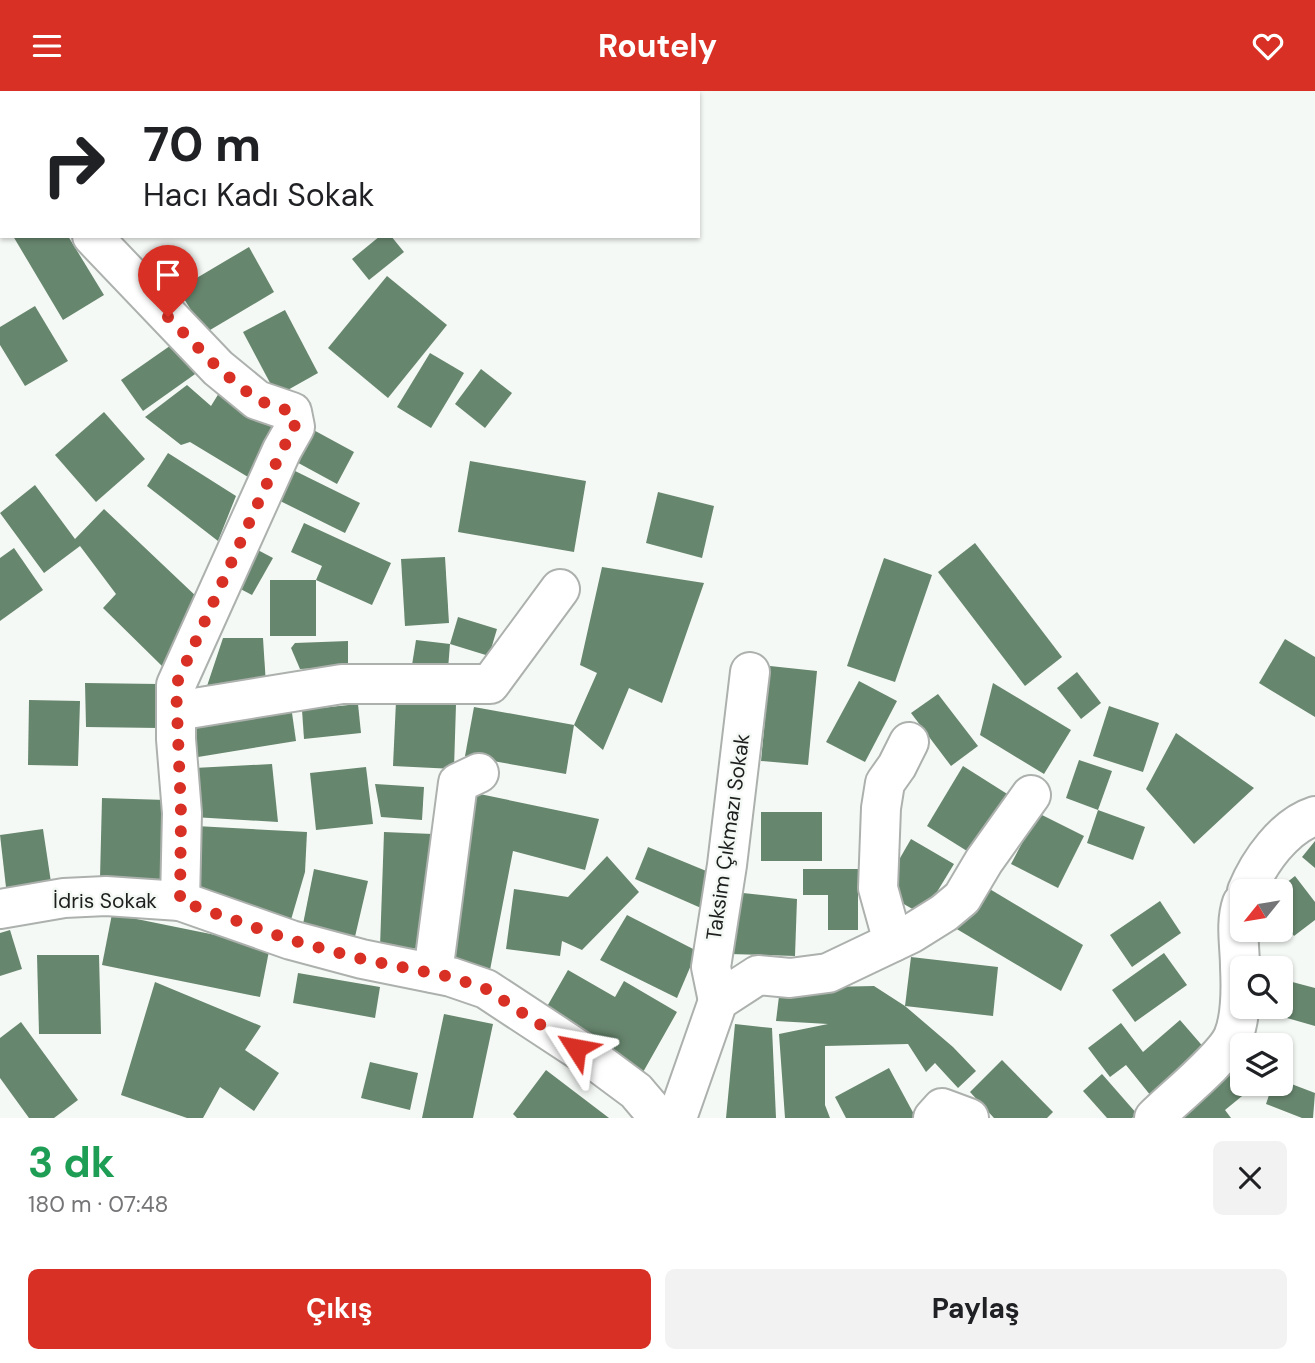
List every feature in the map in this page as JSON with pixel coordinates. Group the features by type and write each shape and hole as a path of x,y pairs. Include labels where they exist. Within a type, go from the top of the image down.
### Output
{"street":[{"path":"94,238 218,368 257,400 292,412 295,428 282,450 176,685 181,813 180,901"},
{"path":"176,711 342,684 490,684 560,589"},
{"name":"Taksim Çıkmazı Sokak","path":"718,1001 711,967 727,865 750,672"},
{"path":"893,942 878,887 881,808 885,783 909,742"},
{"path":"433,973 458,783 480,773"},
{"path":"677,1118 718,1001 758,975 790,978 828,974 922,926 962,898 984,861 1031,795"},
{"path":"1254,879 1264,860 1291,829 1315,816"},
{"name":"İdris Sokak","path":"0,909 64,898 180,901 291,940 362,959 433,973 486,989 636,1090 659,1118"},
{"path":"1154,1118 1218,1056 1233,1037 1241,969 1239,942"},
{"path":"933,1118 942,1108 969,1118"}],"building":[{"path":"14,238 69,238 104,295 63,320"},
{"path":"378,238 393,238 404,252 369,280 352,259"},
{"path":"249,247 274,292 205,333 178,289"},
{"path":"387,276 447,325 388,398 328,348"},
{"path":"35,306 68,361 25,386 0,345 0,327"},
{"path":"285,310 318,373 277,396 243,332"},
{"path":"177,341 198,372 143,411 121,380"},
{"path":"430,353 464,373 431,428 397,407"},
{"path":"481,369 512,393 485,428 455,404"},
{"path":"187,385 211,406 219,393 278,427 248,477 190,442 181,445 145,417"},
{"path":"104,412 145,459 96,502 55,455"},
{"path":"308,427 354,452 337,484 291,459"},
{"path":"168,453 236,496 218,541 147,486"},
{"path":"470,461 586,481 574,552 458,532"},
{"path":"287,467 360,503 345,533 272,497"},
{"path":"35,485 75,539 104,509 199,599 162,666 103,608 116,594 80,546 44,573 0,513"},
{"path":"658,492 714,506 702,558 646,543"},
{"path":"304,523 391,563 372,605 316,580 322,566 291,552"},
{"path":"975,543 1062,657 1025,686 938,572"},
{"path":"250,546 273,558 252,595 229,583"},
{"path":"14,548 43,590 0,621 0,558"},
{"path":"445,557 449,623 405,626 401,559"},
{"path":"884,558 932,575 895,682 847,666"},
{"path":"602,567 704,583 662,703 629,688 603,750 574,725 597,673 580,665"},
{"path":"270,580 316,580 316,636 270,636"},
{"path":"458,617 497,629 489,656 450,644"},
{"path":"223,638 263,638 266,685 205,692"},
{"path":"1285,639 1315,657 1315,717 1259,683"},
{"path":"416,640 450,644 448,669 412,665"},
{"path":"348,641 348,667 300,669 291,648 295,643"},
{"path":"770,666 817,671 808,765 761,761"},
{"path":"1077,672 1101,703 1081,719 1057,688"},
{"path":"859,681 897,701 865,762 826,742"},
{"path":"85,683 159,684 159,728 86,727"},
{"path":"993,683 1071,730 1044,774 980,735"},
{"path":"938,694 978,746 951,766 911,713"},
{"path":"29,700 80,701 78,766 28,765"},
{"path":"396,701 456,704 454,769 393,766"},
{"path":"358,704 361,733 304,739 302,710"},
{"path":"291,706 296,741 192,758 187,723"},
{"path":"1109,706 1159,723 1143,772 1093,756"},
{"path":"474,707 574,725 566,774 465,756"},
{"path":"1176,733 1254,788 1194,844 1146,789"},
{"path":"1079,760 1112,771 1098,810 1066,798"},
{"path":"272,764 278,822 193,817 194,768"},
{"path":"963,766 1012,797 975,856 927,826"},
{"path":"366,767 373,824 316,830 310,773"},
{"path":"375,784 424,787 422,820 381,817"},
{"path":"475,793 599,819 585,870 513,851 490,970 450,958"},
{"path":"102,798 166,800 164,880 100,878"},
{"path":"1098,810 1145,827 1133,860 1087,843"},
{"path":"761,812 822,812 822,861 761,861"},
{"path":"1038,813 1084,836 1058,888 1011,864"},
{"path":"196,826 307,832 305,872 288,930 192,898"},
{"path":"43,829 52,889 7,896 0,835"},
{"path":"384,832 433,834 428,949 380,947"},
{"path":"911,839 954,864 923,915 881,891"},
{"path":"1315,841 1315,868 1302,857"},
{"path":"648,847 716,875 701,908 635,879"},
{"path":"607,856 639,892 582,950 562,941 560,956 506,949 514,889 568,897"},
{"path":"314,869 368,881 354,941 302,929"},
{"path":"803,869 858,869 858,930 828,930 828,895 803,895"},
{"path":"1295,876 1315,902 1315,920 1294,936 1293,879"},
{"path":"988,888 1083,945 1061,991 950,925"},
{"path":"743,893 797,899 795,956 730,954"},
{"path":"1160,901 1181,933 1132,967 1110,935"},
{"path":"112,914 270,946 260,997 102,965"},
{"path":"627,915 697,951 677,998 600,960"},
{"path":"10,930 22,969 0,976 0,933"},
{"path":"1164,953 1187,985 1135,1022 1112,990"},
{"path":"37,955 99,955 101,1034 39,1034"},
{"path":"911,957 998,967 993,1016 905,1006"},
{"path":"568,970 615,997 624,981 677,1012 642,1074 541,1017"},
{"path":"298,973 380,987 375,1018 293,1003"},
{"path":"155,982 261,1026 245,1050 279,1073 254,1111 220,1087 203,1118 187,1118 121,1095"},
{"path":"1293,982 1315,988 1315,1026 1290,1019 1293,1019"},
{"path":"874,986 905,1006 953,1047 976,1071 958,1088 935,1063 926,1072 908,1044 825,1046 825,1105 830,1118 785,1118 779,1034 828,1024 776,1021 780,988"},
{"path":"444,1014 493,1024 473,1118 422,1118"},
{"path":"1180,1020 1206,1050 1151,1096 1126,1065 1110,1077 1088,1048 1121,1023 1143,1052"},
{"path":"21,1022 78,1100 54,1118 29,1118 0,1078 0,1038"},
{"path":"735,1024 772,1028 776,1118 726,1118"},
{"path":"1002,1060 1053,1112 1047,1118 994,1118 970,1092"},
{"path":"370,1062 418,1073 410,1110 361,1098"},
{"path":"1230,1063 1230,1096 1242,1096 1225,1110 1231,1118 1184,1118 1177,1109"},
{"path":"889,1068 916,1118 846,1118 835,1097"},
{"path":"546,1070 609,1118 517,1118 513,1114"},
{"path":"1102,1074 1137,1114 1132,1118 1107,1118 1083,1091"},
{"path":"1293,1085 1315,1093 1313,1118 1302,1118 1266,1104 1269,1096 1293,1096"}],"route":[{"path":"168,317 218,368 257,400 292,412 295,428 282,450 176,685 176,739 181,813 180,901 291,940 362,959 451,977 486,989 576,1048"}]}
